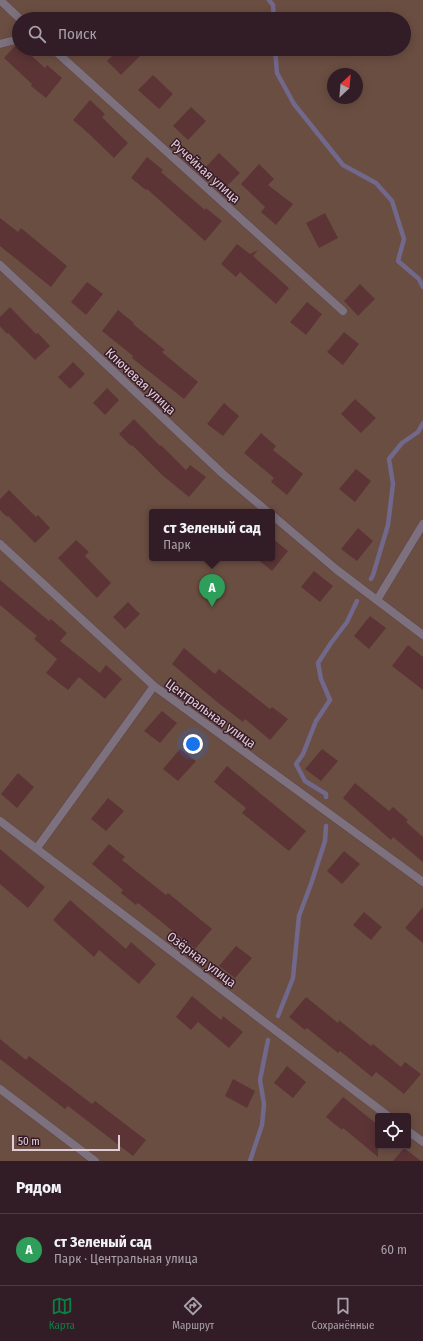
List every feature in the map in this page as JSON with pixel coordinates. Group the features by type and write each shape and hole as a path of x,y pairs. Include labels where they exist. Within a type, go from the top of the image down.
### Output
{"street":[{"path":"0,0 13,12"},
{"path":"0,44 12,41"},
{"name":"Ручейная улица","path":"61,56 343,311"},
{"name":"Ключевая улица","path":"0,265 223,474 264,509"},
{"path":"275,518 337,570 423,635"},
{"path":"377,600 423,524"},
{"name":"Центральная улица","path":"0,544 154,686 423,882"},
{"path":"37,848 154,686"},
{"name":"Озёрная улица","path":"0,821 384,1113"},
{"path":"0,1090 95,1161"},
{"path":"411,1133 423,1142"}],"shaded area":[{"path":"0,0 423,0 423,1161 0,1161"}],"building":[{"path":"12,49 12,56 32,56 45,68 47,65 62,78 46,98 31,86 32,84 4,58"},
{"path":"112,56 140,56 121,75 107,61"},
{"path":"153,75 173,94 159,109 138,90"},
{"path":"90,100 105,114 102,117 128,143 114,158 73,120"},
{"path":"191,107 206,121 188,140 173,126"},
{"path":"219,153 240,173 225,188 205,168"},
{"path":"147,157 163,170 161,172 205,210 206,208 222,221 205,241 147,189 146,190 131,178"},
{"path":"259,164 274,179 268,185 293,204 276,225 261,212 265,207 241,184"},
{"path":"325,213 338,238 319,248 306,223"},
{"path":"0,218 18,232 21,228 67,266 51,287 0,246"},
{"path":"237,244 250,254 258,250 253,256 289,288 276,304 240,272 236,277 221,264"},
{"path":"87,282 103,294 86,315 71,302"},
{"path":"360,284 375,299 358,316 344,301"},
{"path":"307,302 322,314 306,335 290,322"},
{"path":"10,307 50,346 35,360 0,326 0,317"},
{"path":"118,310 165,350 162,352 198,382 184,399 132,358 133,356 102,331"},
{"path":"344,332 359,344 343,365 327,352"},
{"path":"73,362 85,374 70,389 58,377"},
{"path":"107,388 119,400 105,415 93,403"},
{"path":"355,399 376,418 361,433 341,414"},
{"path":"224,403 239,416 223,436 207,424"},
{"path":"134,419 186,470 190,465 206,477 189,497 162,475 119,434"},
{"path":"261,433 276,446 273,450 303,474 287,495 271,482 274,478 244,453"},
{"path":"356,469 371,481 355,502 339,489"},
{"path":"9,490 36,517 38,515 50,528 35,543 0,510 0,499"},
{"path":"358,528 373,541 357,561 341,549"},
{"path":"76,540 89,552 85,556 111,583 97,598 58,558"},
{"path":"275,540 288,551 272,571 260,561 275,561"},
{"path":"314,571 333,586 320,602 301,587"},
{"path":"0,580 49,621 51,619 67,633 60,641 100,673 106,665 122,679 105,699 79,677 68,690 46,673 57,659 34,639 37,636 0,605"},
{"path":"128,602 140,614 125,629 113,617"},
{"path":"370,616 386,628 369,649 354,636"},
{"path":"408,645 423,657 423,690 392,666"},
{"path":"184,648 215,674 219,669 270,709 272,707 288,719 270,740 245,719 243,722 217,702 172,664"},
{"path":"162,711 177,723 160,743 144,731"},
{"path":"180,749 196,761 178,781 163,769"},
{"path":"322,749 338,761 321,781 305,769"},
{"path":"227,766 306,831 289,851 242,813 246,808 214,782"},
{"path":"18,773 34,787 17,808 1,794"},
{"path":"355,783 389,811 393,807 408,820 406,822 423,837 423,862 393,837 391,840 343,798"},
{"path":"108,798 124,811 106,831 91,819"},
{"path":"109,844 125,857 122,860 166,895 168,893 212,929 195,949 138,903 136,905 121,893 123,890 92,864"},
{"path":"0,849 45,887 28,908 0,884"},
{"path":"344,851 360,864 342,884 327,871"},
{"path":"70,900 126,949 131,942 156,964 139,984 99,950 94,957 53,920"},
{"path":"423,907 423,943 405,928"},
{"path":"364,912 382,927 371,940 353,925"},
{"path":"236,946 252,958 235,978 219,966"},
{"path":"192,996 221,1020 223,1016 243,1032 229,1048 198,1022 191,1030 176,1017"},
{"path":"306,997 338,1023 339,1020 371,1046 373,1044 401,1067 405,1062 421,1074 404,1094 376,1072 372,1077 340,1051 338,1053 307,1028 305,1030 289,1017"},
{"path":"0,1039 26,1060 29,1056 92,1104 95,1101 146,1140 133,1156 68,1106 65,1109 0,1059"},
{"path":"287,1066 306,1082 293,1098 274,1083"},
{"path":"233,1079 255,1091 247,1108 225,1096"},
{"path":"343,1097 375,1123 375,1149 378,1149 378,1157 343,1128 342,1130 326,1117"},
{"path":"403,1149 405,1149 421,1161 393,1161"}],"waterway":[{"path":"269,0 273,5 274,12"},
{"path":"276,56 277,73 294,104 343,165 376,183 392,201 404,239 398,261 419,279 423,287"},
{"path":"371,579 388,525 393,484 389,459 402,443 418,432 423,423"},
{"path":"326,797 326,794 305,781 296,764 303,754 316,721 330,700 321,679 318,663 347,622 357,601"},
{"path":"278,1016 293,978 299,916 325,841 326,826"},
{"path":"250,1161 262,1125 264,1104 260,1080 268,1040"}],"place":[{"name":"ст Зеленый сад","path":"212,607"}]}
